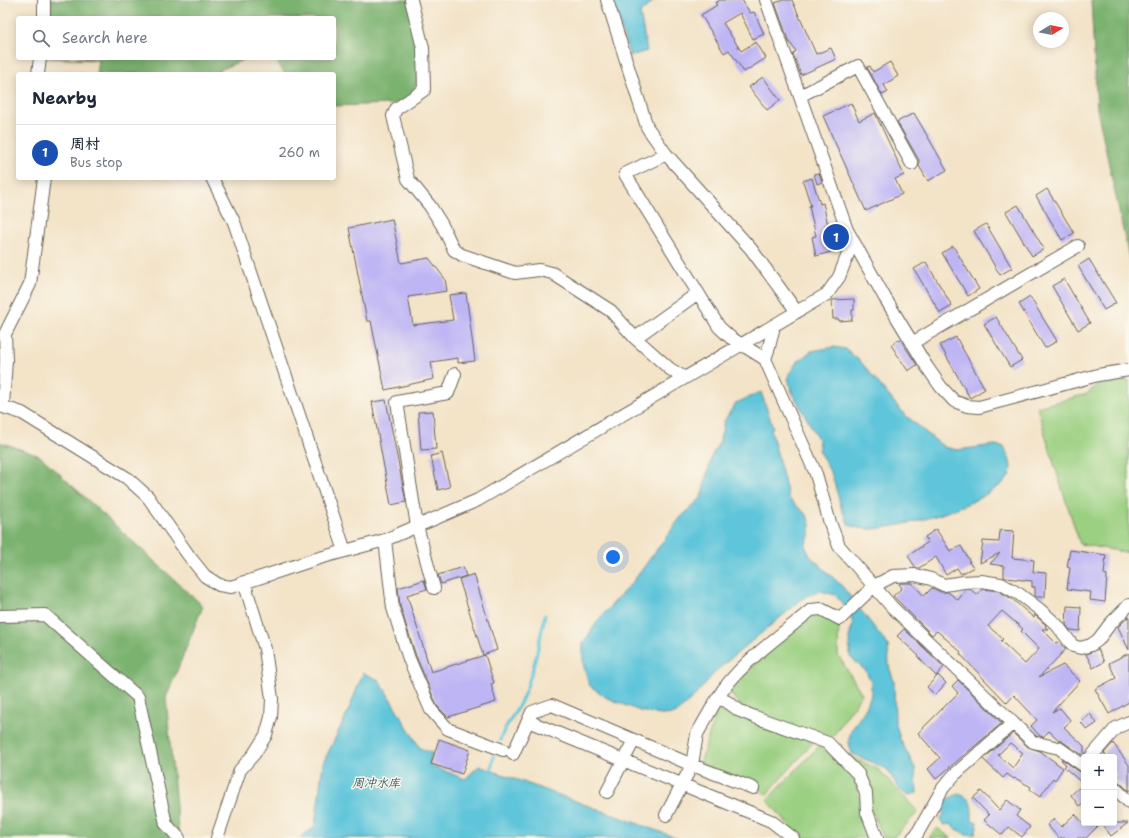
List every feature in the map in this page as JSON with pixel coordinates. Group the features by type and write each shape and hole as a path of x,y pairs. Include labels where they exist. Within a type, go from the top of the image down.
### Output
{"street":[{"path":"44,0 44,16"},
{"path":"411,0 423,48 424,90 396,109 393,116 408,179 430,206 442,225 454,250 462,255 515,273 539,270 552,273 611,311 635,338 670,370 685,378"},
{"path":"607,0 647,126 666,154 751,249 797,312"},
{"path":"766,0 847,230 912,343 941,387 954,401 967,406 990,404 1098,375 1129,370"},
{"path":"38,72 40,60"},
{"path":"800,96 858,66 912,164"},
{"path":"666,154 625,174 719,327 732,338 765,360 816,474 830,523 839,546 892,607 1033,742 1059,748 1081,764"},
{"path":"44,180 30,284 5,334 6,360 1,406 26,416 127,478 148,497 189,556 205,576 219,585 231,587 316,559 385,540 478,500 827,294 839,277 848,254 847,230"},
{"path":"213,180 234,222 345,551"},
{"path":"912,343 1078,246"},
{"path":"635,338 698,293"},
{"path":"765,360 774,326"},
{"path":"434,588 417,526 397,402 448,393 454,374"},
{"path":"385,540 393,608 409,659 431,710 448,729 508,752 528,721 532,712 552,705 692,765 753,788"},
{"path":"666,815 692,765 696,734 725,686 743,667 811,610 821,608 840,619 874,586 893,576 915,576 931,579 944,585 981,581 1001,584 1019,594 1039,609 1057,626 1073,646 1081,648 1091,645 1098,640 1110,624 1129,605"},
{"path":"217,838 240,770 254,754 266,735 271,717 272,699 265,649 244,582"},
{"path":"0,616 45,615 138,697 166,824 179,838"},
{"path":"717,699 755,717 828,743 858,774 866,793 867,812 877,838"},
{"path":"528,721 771,821 793,838"},
{"path":"1094,754 1116,728 1129,722"},
{"path":"913,838 917,834 943,788 954,775 1013,723"},
{"path":"607,792 634,740"},
{"path":"1117,790 1129,802"}],"green space":[{"path":"50,0 409,0 421,62 413,98 392,104 336,106 336,72 284,72 275,60 336,60 336,16 49,16"},
{"path":"1091,0 1129,0 1129,258 1097,109"},
{"path":"99,60 242,60 216,72 97,72"},
{"path":"1129,380 1129,553 1080,544 1037,407 1087,394 1099,384"},
{"path":"0,442 40,456 203,606 166,698 179,838 0,838"},
{"path":"821,613 839,622 838,655 862,694 828,743 742,708 727,689 812,614"},
{"path":"718,706 806,738 813,743 766,795 753,784 700,764"},
{"path":"820,745 853,776 871,838 800,838 767,800"},
{"path":"850,756 879,770 918,812 893,838 884,838 850,764"},
{"path":"937,828 951,838 929,838"}],"water":[{"path":"612,0 655,0 640,13 647,51 630,56"},
{"path":"834,347 846,349 861,362 903,413 944,447 957,450 995,445 1004,447 1011,465 1007,479 990,492 963,506 918,521 873,529 849,525 842,510 832,475 820,453 818,439 791,390 788,377 796,363 811,351"},
{"path":"761,392 773,427 771,430 789,499 807,515 810,524 810,534 805,546 810,556 842,586 888,645 889,666 894,682 895,721 900,739 915,768 917,793 907,795 900,790 887,769 851,753 848,743 851,731 866,708 871,695 871,681 866,671 850,657 849,637 853,624 849,611 835,595 821,591 806,596 717,670 692,699 675,714 661,715 640,711 607,698 589,685 583,663 583,643 600,618 635,579 681,517 701,498 712,455 720,441 724,421 736,403"},
{"name":"周冲水库","path":"363,673 379,680 420,748 432,753 429,765 465,779 479,766 677,838 299,838 315,827 323,763 347,714"},
{"path":"958,794 967,798 971,803 972,820 977,822 975,834 962,832 951,824 943,825 940,820 944,814 943,806 945,801"}],"building":[{"path":"720,0 742,0 750,13 754,12 764,34 753,39 740,13 723,23 741,51 756,42 766,58 744,72 729,50 724,53 701,15 717,5 715,3"},
{"path":"783,0 792,0 816,54 831,48 836,59 801,75 793,54 796,51 789,42 775,3"},
{"path":"890,62 898,76 884,85 888,92 882,95 867,67 870,66 873,72"},
{"path":"763,77 780,100 767,110 749,87"},
{"path":"851,103 859,121 875,113 904,175 895,179 902,194 866,211 823,116"},
{"path":"914,113 947,170 928,181 919,166 919,160 897,122"},
{"path":"819,173 822,182 817,184 814,174"},
{"path":"812,178 820,204 823,203 828,225 825,225 831,252 816,256 812,237 816,236 809,206 811,206 803,181"},
{"path":"1047,189 1074,233 1062,240 1036,196"},
{"path":"1018,205 1044,249 1032,256 1006,212"},
{"path":"392,219 401,263 429,258 445,279 447,291 408,297 413,325 453,320 449,295 466,293 475,361 458,363 458,358 431,362 434,379 385,390 371,321 367,321 349,228"},
{"path":"986,224 1012,268 1000,275 974,231"},
{"path":"953,246 979,289 968,296 942,253"},
{"path":"1089,259 1116,303 1104,310 1078,266"},
{"path":"926,262 952,306 940,313 914,269"},
{"path":"1064,279 1090,323 1078,330 1052,286"},
{"path":"1030,297 1057,341 1045,348 1019,304"},
{"path":"854,299 852,320 839,321 839,319 833,319 832,300"},
{"path":"996,317 1022,360 1010,367 984,324"},
{"path":"956,337 985,389 970,398 940,345"},
{"path":"900,339 917,365 908,371 891,345"},
{"path":"386,400 406,502 391,505 372,402"},
{"path":"433,411 436,449 421,450 418,412"},
{"path":"442,453 450,487 438,490 431,456"},
{"path":"936,529 950,551 961,546 970,562 968,562 974,567 961,574 957,568 946,575 936,557 919,568 916,568 908,556 928,542 925,537"},
{"path":"1000,530 1014,531 1012,558 1034,560 1033,572 1046,573 1045,597 1035,597 1035,587 1032,587 1032,581 1006,578 1004,577 1004,566 990,564 1000,553 980,563 983,541 999,542"},
{"path":"1070,550 1106,555 1104,574 1107,575 1105,602 1090,600 1091,592 1067,589 1070,568 1067,567"},
{"path":"463,567 466,576 441,584 438,575"},
{"path":"474,574 497,650 483,655 459,579"},
{"path":"424,580 427,589 407,595 431,672 485,655 494,683 491,684 496,702 448,717 437,706 416,656 400,606 398,588"},
{"path":"912,583 924,596 932,588 941,592 948,592 958,600 967,589 970,589 977,595 982,589 999,591 1012,599 1034,618 1035,615 1046,625 1045,627 1048,629 1042,629 1056,643 1058,642 1066,649 1039,677 1063,665 1080,681 1052,712 1060,708 1071,721 1064,727 1084,746 1084,754 1081,754 1059,740 1049,731 1043,737 1040,736 1031,726 1037,720 1014,695 1007,703 960,654 961,652 937,631 932,635 893,596 902,588 899,584","holes":["1002,611 1023,629 1021,631 1039,649 1025,664 1001,641 1003,639 988,626"]},
{"path":"1067,606 1081,607 1080,631 1070,630 1066,625"},
{"path":"1129,616 1129,650 1118,627"},
{"path":"904,629 944,667 936,676 918,657 919,656 897,636"},
{"path":"1098,649 1104,662 1093,668 1086,654"},
{"path":"1129,653 1129,702 1109,714 1095,689 1116,678 1109,663"},
{"path":"938,675 946,683 935,695 927,687"},
{"path":"958,680 1002,723 936,779 928,769 940,758 918,733 958,693 952,686"},
{"path":"1090,714 1097,723 1087,730 1081,722"},
{"path":"1013,733 1028,747 1040,751 1063,768 1055,780 1053,778 1040,797 1030,790 1031,787 1015,778 1014,779 1007,774 1003,778 983,759","holes":["1010,743 1023,753 1013,768 998,755"]},
{"path":"439,739 470,750 462,774 431,764"},
{"path":"1113,743 1129,765 1129,791 1117,781 1117,754 1104,753"},
{"path":"1062,759 1081,772 1081,782 1064,767 1066,765 1061,760"},
{"path":"1081,786 1081,804 1079,806 1071,795"},
{"path":"981,791 999,810 1007,800 1020,810 1016,816 1030,827 1022,837 1009,827 1002,835 984,820 989,815 973,798"},
{"path":"1075,814 1081,821 1081,826 1098,826 1086,838 1059,838 1047,825 1054,819 1061,827"},
{"path":"1117,823 1128,823 1111,836 1103,826 1117,826"}],"waterway":[{"path":"500,740 520,704 530,678 545,615"},
{"path":"490,774 494,756"}],"place":[{"name":"周村","path":"836,237"}]}
